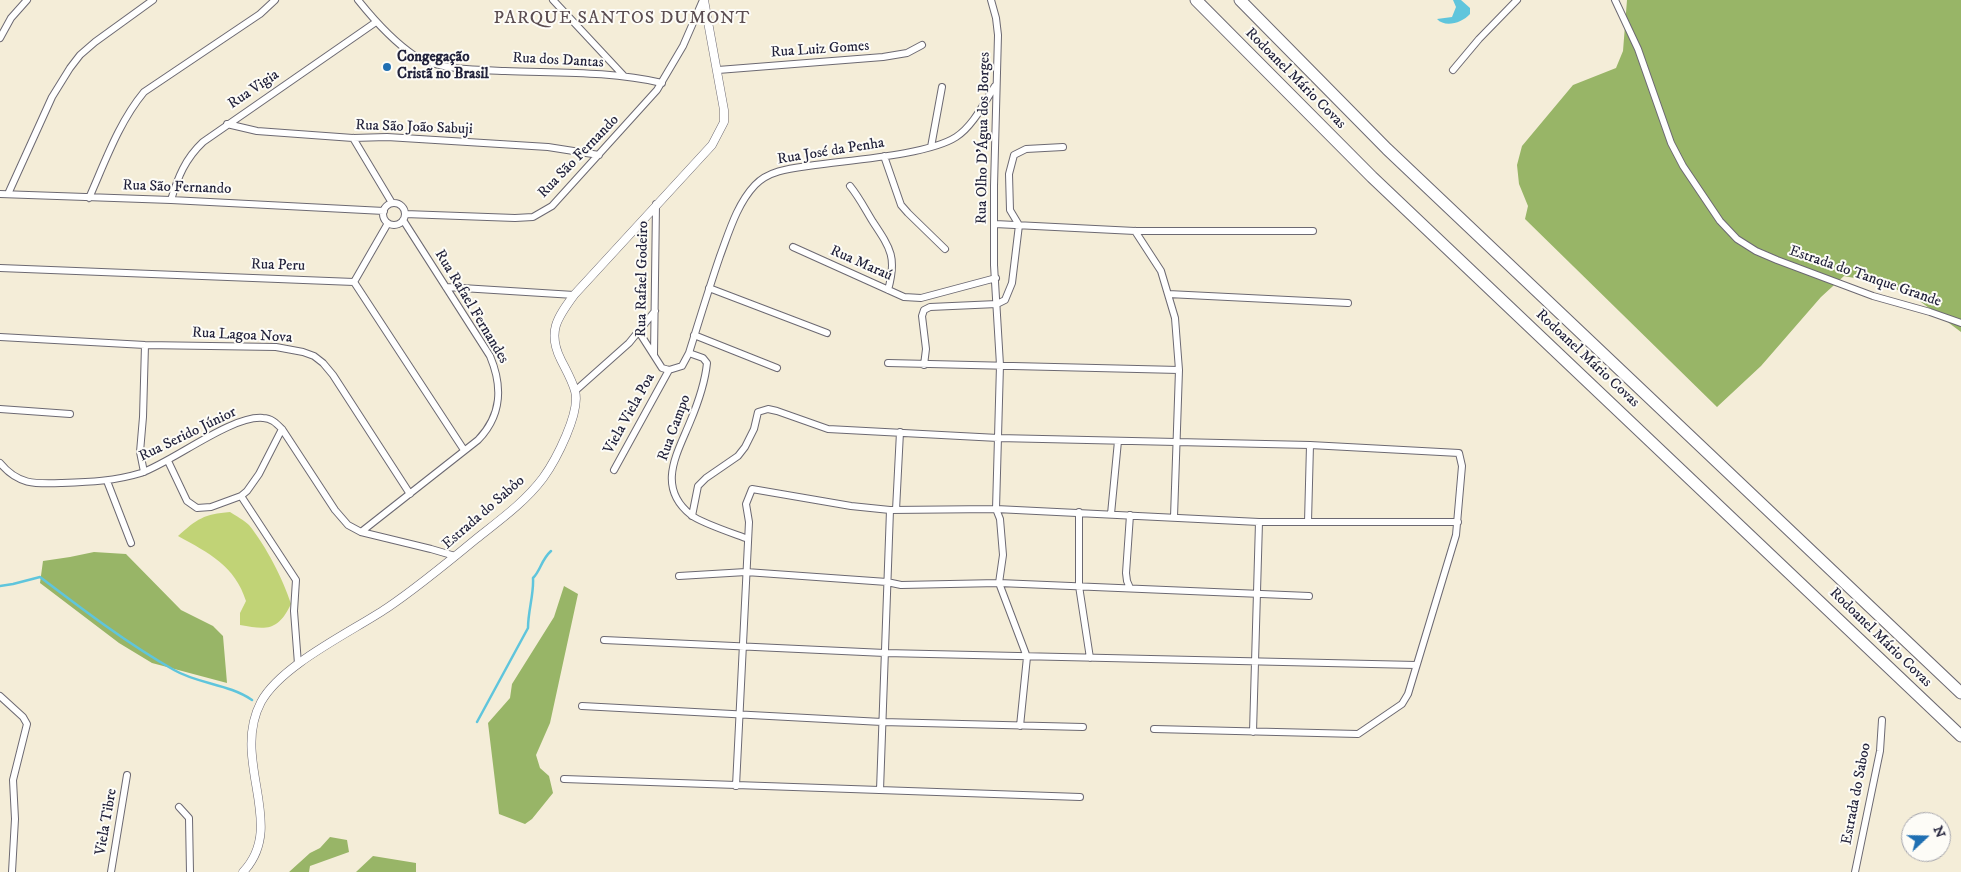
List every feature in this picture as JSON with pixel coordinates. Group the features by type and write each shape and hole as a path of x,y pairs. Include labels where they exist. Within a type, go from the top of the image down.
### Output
{"highway":[{"name":"Rodoanel Mário Covas","path":"1196,0 1372,177 1961,736"},
{"name":"Rodoanel Mário Covas","path":"1240,0 1394,156 1961,693"}],"street":[{"path":"0,38 11,18 27,0"},
{"path":"8,194 52,97 70,68 80,55 95,42 154,0"},
{"path":"89,198 121,127 134,104 144,92 260,14 275,0"},
{"name":"Rua dos Dantas","path":"358,0 376,22 416,57 450,66 471,69 624,76 662,83"},
{"path":"553,0 624,76"},
{"name":"Rua São Fernando","path":"404,217 515,218 533,216 552,206 599,156 662,83 683,46 704,0"},
{"name":"Estrada do Sabôo","path":"243,872 257,854 262,836 262,825 252,766 251,738 254,717 261,701 298,664 388,608 515,508 543,478 554,460 572,418 575,406 575,391 560,357 554,334 559,316 574,295 712,145 724,122 718,70 704,0"},
{"name":"Rua Olho D'Água dos Borges","path":"991,0 998,35 994,186 1000,365 996,509 1000,519 1003,555 999,583"},
{"path":"1453,70 1478,40 1517,0"},
{"name":"Estrada do Tanque Grande","path":"1615,0 1638,49 1671,143 1683,166 1720,221 1737,239 1756,251 1873,296 1961,323"},
{"name":"Rua Vigia","path":"171,200 178,175 193,151 217,130 376,22"},
{"name":"Rua Luiz Gomes","path":"718,70 883,57 907,53 922,45"},
{"name":"Rua José da Penha","path":"669,370 682,366 730,226 744,199 756,184 772,174 788,169 884,156 931,147 955,137 967,127 996,85"},
{"path":"931,147 942,87"},
{"name":"Rua São João Sabuji","path":"227,124 257,131 353,138 387,137 548,146 599,156"},
{"path":"353,138 392,203 401,206 404,217 397,224 388,223"},
{"path":"924,364 926,342 922,316 924,310 930,307 997,304 1005,300 1012,283 1019,225 1010,210 1009,174 1014,155 1026,149 1063,147"},
{"path":"884,156 902,205 945,249"},
{"path":"850,186 862,201 889,246 893,265 888,290"},
{"name":"Rua São Fernando","path":"0,194 171,200 384,211"},
{"path":"388,223 384,211 392,203"},
{"name":"Rua Rafael Godeiro","path":"654,355 656,204"},
{"name":"Rua Rafael Fernandes","path":"404,217 490,356 496,371 499,384 496,412 486,431 464,450"},
{"path":"361,532 464,450 354,282 388,223"},
{"path":"995,224 1135,231 1312,231"},
{"path":"1135,231 1161,271 1175,318 1179,370 1174,517"},
{"name":"Rua Maraú","path":"792,247 904,298 920,298 996,278"},
{"name":"Rua Peru","path":"0,268 354,282"},
{"path":"446,287 574,295"},
{"path":"709,288 827,334"},
{"path":"1168,294 1348,303"},
{"path":"575,391 639,332 656,310"},
{"path":"639,332 662,368 669,370"},
{"path":"694,335 777,368"},
{"name":"Rua Lagoa Nova","path":"0,337 145,345 276,347 314,356 333,375 410,494"},
{"path":"144,472 140,452 145,345"},
{"name":"Rua Campo","path":"688,353 703,358 707,363 699,398 674,462 672,484 678,501 692,516"},
{"path":"888,363 1179,370"},
{"name":"Viela Viela Poa","path":"614,470 669,370"},
{"path":"748,539 692,516 698,486 706,478 738,456 751,437 758,412 763,409 777,411 828,429 998,438 1310,445 1459,453 1462,466 1456,535 1408,694 1402,704 1358,734 1154,729"},
{"path":"0,410 70,414"},
{"name":"Rua Serido Júnior","path":"0,463 9,474 22,481 38,484 107,481 144,472 241,422 263,418 272,420 282,429"},
{"path":"168,461 183,494 192,506 211,507 241,496 252,486 282,429 340,518 354,529 432,548 455,556"},
{"path":"880,790 887,582 900,432"},
{"path":"1111,514 1118,441"},
{"path":"1308,522 1310,445"},
{"path":"107,481 132,543"},
{"path":"736,786 749,522 746,504 752,489 851,506 893,510 996,509 1259,522 1458,522"},
{"path":"241,496 296,580 294,611 298,664"},
{"path":"1079,512 1079,586 1090,658"},
{"path":"1130,515 1126,573 1130,588"},
{"path":"1253,732 1259,522"},
{"path":"679,576 746,572 887,582 901,585 999,583 1309,596"},
{"path":"999,583 1027,656 1020,726"},
{"path":"604,640 884,653 1416,665"},
{"path":"0,696 27,724 13,780 15,819 12,872"},
{"path":"582,706 739,716 882,722 1084,727"},
{"name":"Estrada do Saboo","path":"1855,872 1880,751 1882,720"},
{"name":"Viela Tibre","path":"111,872 127,776"},
{"path":"564,779 1080,797"},
{"path":"180,807 189,818 190,872"}],"green space":[{"path":"1627,0 1961,0 1961,332 1913,296 1880,283 1844,276 1821,297 1761,366 1717,407 1525,219 1528,206 1519,184 1517,165 1522,146 1573,85 1616,68 1623,51"},
{"path":"230,512 247,523 255,533 279,574 288,594 291,604 286,613 276,624 265,628 240,625 240,613 246,601 235,578 220,562 178,536 201,518"},
{"path":"94,552 126,554 181,610 213,626 223,636 227,683 152,663 119,643 40,583 43,561"},
{"path":"564,586 578,594 550,723 536,755 540,768 549,776 553,793 532,819 525,824 499,814 488,723 510,698 512,684 554,617"},
{"path":"330,837 347,840 349,852 310,866 309,872 289,872 310,853 320,848"},
{"path":"373,856 416,863 416,872 356,872"}],"water":[{"path":"1453,0 1461,0 1470,8 1470,14 1458,22 1449,24 1440,22 1437,19 1452,17 1456,7"}],"waterway":[{"path":"477,722 528,628 533,578 551,551"},
{"path":"0,586 40,577 122,638 174,670 183,675 233,691 252,700"}],"place":[{"name":"Congegação Cristã no Brasil","path":"387,67"}],"district":[{"name":"PARQUE SANTOS DUMONT","path":"622,19"}]}
